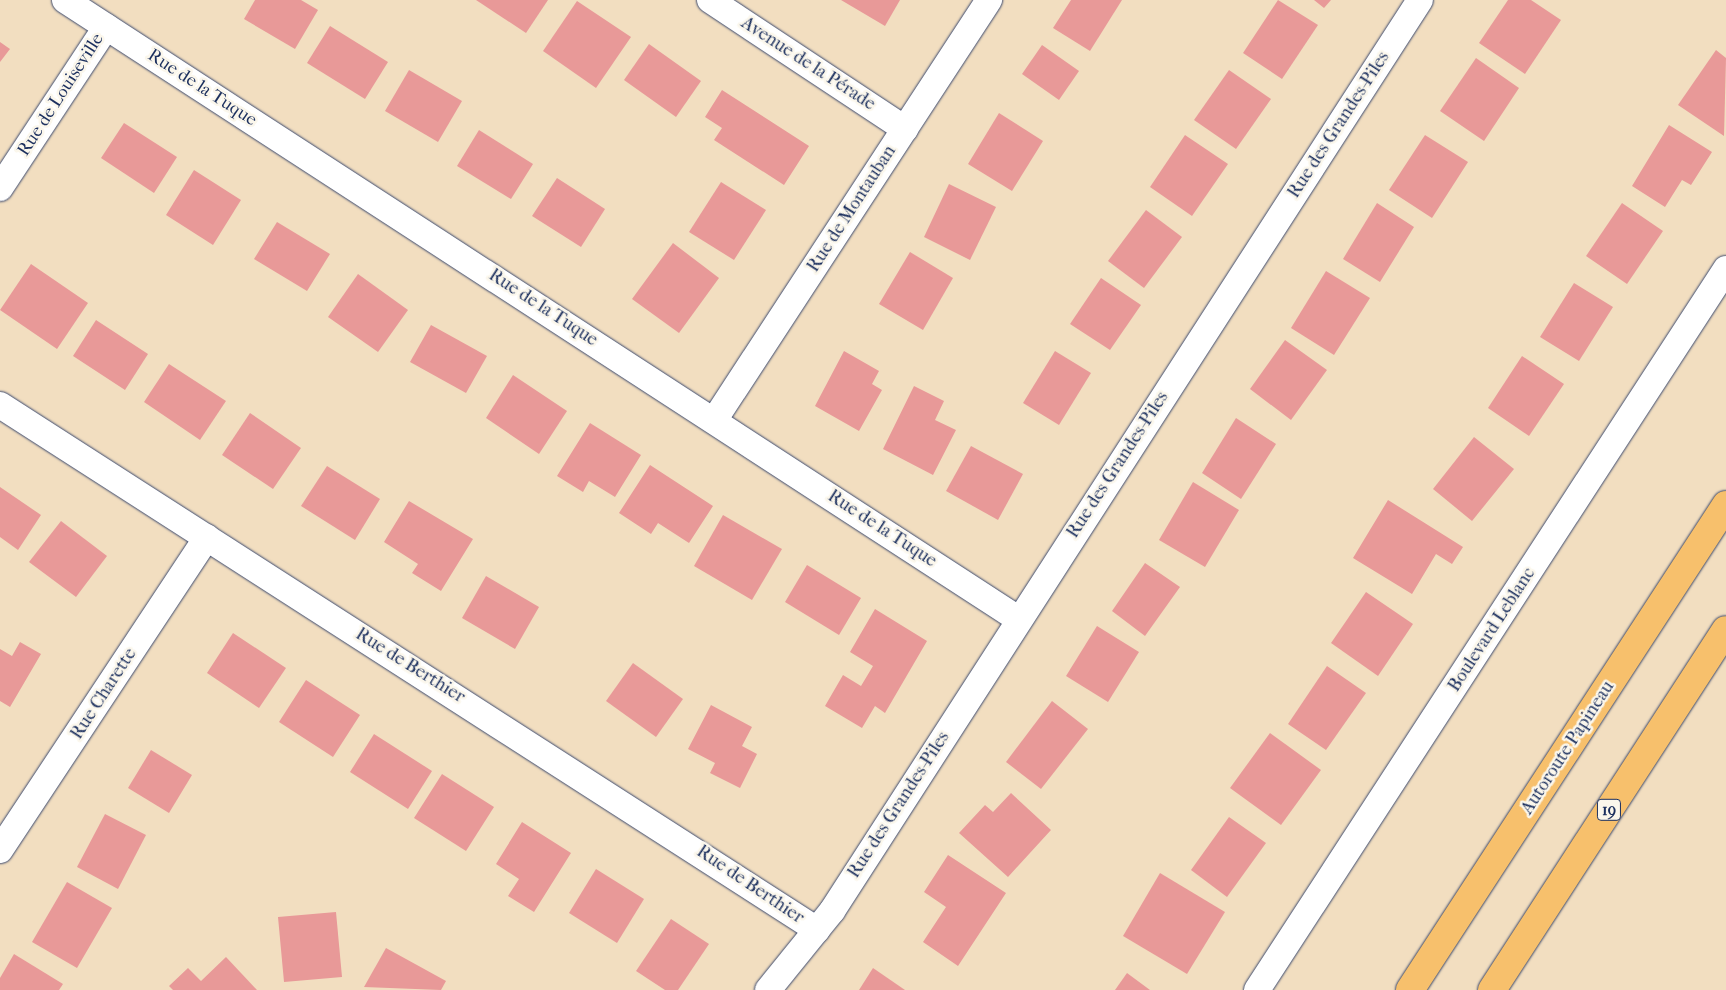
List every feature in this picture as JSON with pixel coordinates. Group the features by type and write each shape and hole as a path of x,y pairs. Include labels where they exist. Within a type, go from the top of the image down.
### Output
{"highway":[{"name":"Autoroute Papineau","path":"1410,990 1726,505"},
{"name":"19","path":"1492,990 1726,630"}],"street":[{"name":"Rue de la Tuque","path":"65,0 715,419 1018,619"},
{"name":"Avenue de la Pérade","path":"710,0 905,129"},
{"name":"Rue de Montauban","path":"715,419 990,0"},
{"name":"Rue des Grandes-Piles","path":"768,990 817,930 1420,0"},
{"name":"Rue de Louiseville","path":"0,188 106,27"},
{"name":"Boulevard Leblanc","path":"1258,990 1726,269"},
{"name":"Rue de Berthier","path":"0,405 817,930"},
{"name":"Rue Charette","path":"0,850 207,537"}],"building":[{"path":"255,0 301,0 318,10 295,49 244,19"},
{"path":"476,0 548,0 526,33"},
{"path":"841,0 900,0 885,26"},
{"path":"1071,0 1122,0 1090,51 1053,28"},
{"path":"1278,0 1318,25 1282,79 1243,53"},
{"path":"1314,0 1331,0 1324,8"},
{"path":"1508,0 1531,0 1561,20 1525,74 1479,43"},
{"path":"577,1 631,37 596,88 543,51"},
{"path":"330,26 388,62 365,99 307,63"},
{"path":"0,42 10,49 0,62"},
{"path":"649,44 701,81 676,117 624,80"},
{"path":"1042,45 1079,71 1059,100 1022,74"},
{"path":"1716,50 1726,58 1724,136 1678,105"},
{"path":"1476,58 1519,88 1484,141 1440,111"},
{"path":"409,70 462,101 438,142 385,111"},
{"path":"1229,70 1271,99 1236,149 1194,120"},
{"path":"722,90 809,146 784,185 714,140 722,128 705,117"},
{"path":"999,113 1043,141 1012,191 968,164"},
{"path":"124,123 177,157 154,193 101,158"},
{"path":"1669,125 1712,152 1691,185 1682,180 1665,207 1632,186"},
{"path":"479,130 533,164 511,199 457,166"},
{"path":"1185,135 1228,164 1192,216 1150,187"},
{"path":"1425,135 1468,162 1432,218 1389,190"},
{"path":"194,170 241,200 213,245 166,215"},
{"path":"557,178 605,209 581,247 532,216"},
{"path":"721,182 766,210 734,260 689,232"},
{"path":"949,184 996,207 970,260 924,237"},
{"path":"1377,203 1414,227 1380,282 1343,259"},
{"path":"1622,203 1663,231 1627,284 1586,256"},
{"path":"1146,210 1182,237 1144,288 1108,261"},
{"path":"277,222 330,254 307,291 254,259"},
{"path":"673,243 719,278 679,333 632,299"},
{"path":"910,252 953,278 923,330 879,304"},
{"path":"31,264 88,303 57,349 0,310"},
{"path":"1326,271 1370,298 1334,355 1291,328"},
{"path":"358,274 408,310 378,352 328,317"},
{"path":"1101,278 1141,305 1110,350 1070,324"},
{"path":"1574,283 1613,307 1579,361 1540,337"},
{"path":"96,320 148,354 125,390 73,356"},
{"path":"431,325 487,356 466,393 410,362"},
{"path":"1285,340 1327,370 1291,420 1250,389"},
{"path":"844,351 879,371 872,384 882,390 859,431 815,406"},
{"path":"1055,351 1091,373 1059,425 1023,403"},
{"path":"1522,356 1564,384 1529,436 1488,408"},
{"path":"169,364 226,401 200,440 144,402"},
{"path":"513,375 567,411 539,454 486,418"},
{"path":"914,386 944,401 935,420 956,430 933,475 883,449"},
{"path":"250,413 301,448 273,489 222,455"},
{"path":"1236,418 1276,444 1241,499 1202,473"},
{"path":"590,423 641,455 615,497 589,481 583,492 557,476"},
{"path":"1474,437 1514,469 1472,521 1433,489"},
{"path":"971,446 1023,474 998,520 946,491"},
{"path":"650,465 713,506 689,543 658,523 651,534 619,513"},
{"path":"327,466 380,499 355,540 301,506"},
{"path":"1193,482 1239,510 1205,567 1159,540"},
{"path":"0,487 41,515 18,550 0,537"},
{"path":"1388,500 1463,547 1452,564 1436,554 1412,594 1353,558"},
{"path":"409,501 473,539 441,591 412,573 418,564 384,542"},
{"path":"723,515 782,549 752,600 694,566"},
{"path":"61,521 107,556 76,597 29,562"},
{"path":"1145,563 1180,587 1145,636 1112,611"},
{"path":"807,565 861,598 839,635 785,602"},
{"path":"486,576 539,607 515,649 462,618"},
{"path":"1366,592 1413,624 1378,676 1331,643"},
{"path":"875,609 927,641 885,713 875,706 862,728 825,706 843,675 861,686 873,666 850,652"},
{"path":"1097,626 1139,652 1108,702 1066,676"},
{"path":"233,633 286,668 259,708 207,673"},
{"path":"20,642 41,654 10,707 0,701 0,649 12,656"},
{"path":"633,663 683,699 656,737 606,701"},
{"path":"1327,666 1366,693 1326,750 1288,724"},
{"path":"306,680 360,715 333,757 279,722"},
{"path":"1052,701 1088,729 1041,789 1006,762"},
{"path":"711,705 752,727 742,746 757,754 740,788 710,773 715,763 688,749"},
{"path":"1270,733 1321,770 1281,825 1230,788"},
{"path":"374,734 432,771 408,809 350,772"},
{"path":"151,750 192,775 169,813 128,788"},
{"path":"442,774 494,807 466,851 414,818"},
{"path":"1011,793 1051,830 1008,877 959,833 985,805 993,812"},
{"path":"105,814 146,835 118,889 77,867"},
{"path":"1229,817 1266,843 1227,897 1191,870"},
{"path":"522,822 571,853 534,912 508,896 519,879 496,864"},
{"path":"948,855 1006,893 958,966 923,942 946,907 924,892"},
{"path":"596,869 644,899 617,943 569,913"},
{"path":"1160,873 1225,912 1187,974 1123,936"},
{"path":"67,882 112,908 77,968 32,942"},
{"path":"336,912 342,977 284,982 278,917"},
{"path":"671,919 709,944 678,990 665,990 636,971"},
{"path":"386,948 446,981 441,990 364,987"},
{"path":"14,954 63,984 59,990 0,990 0,978"},
{"path":"226,957 257,990 173,990 169,986 188,968 201,981"},
{"path":"873,968 905,990 859,990"},
{"path":"1127,973 1150,990 1115,990"}]}
